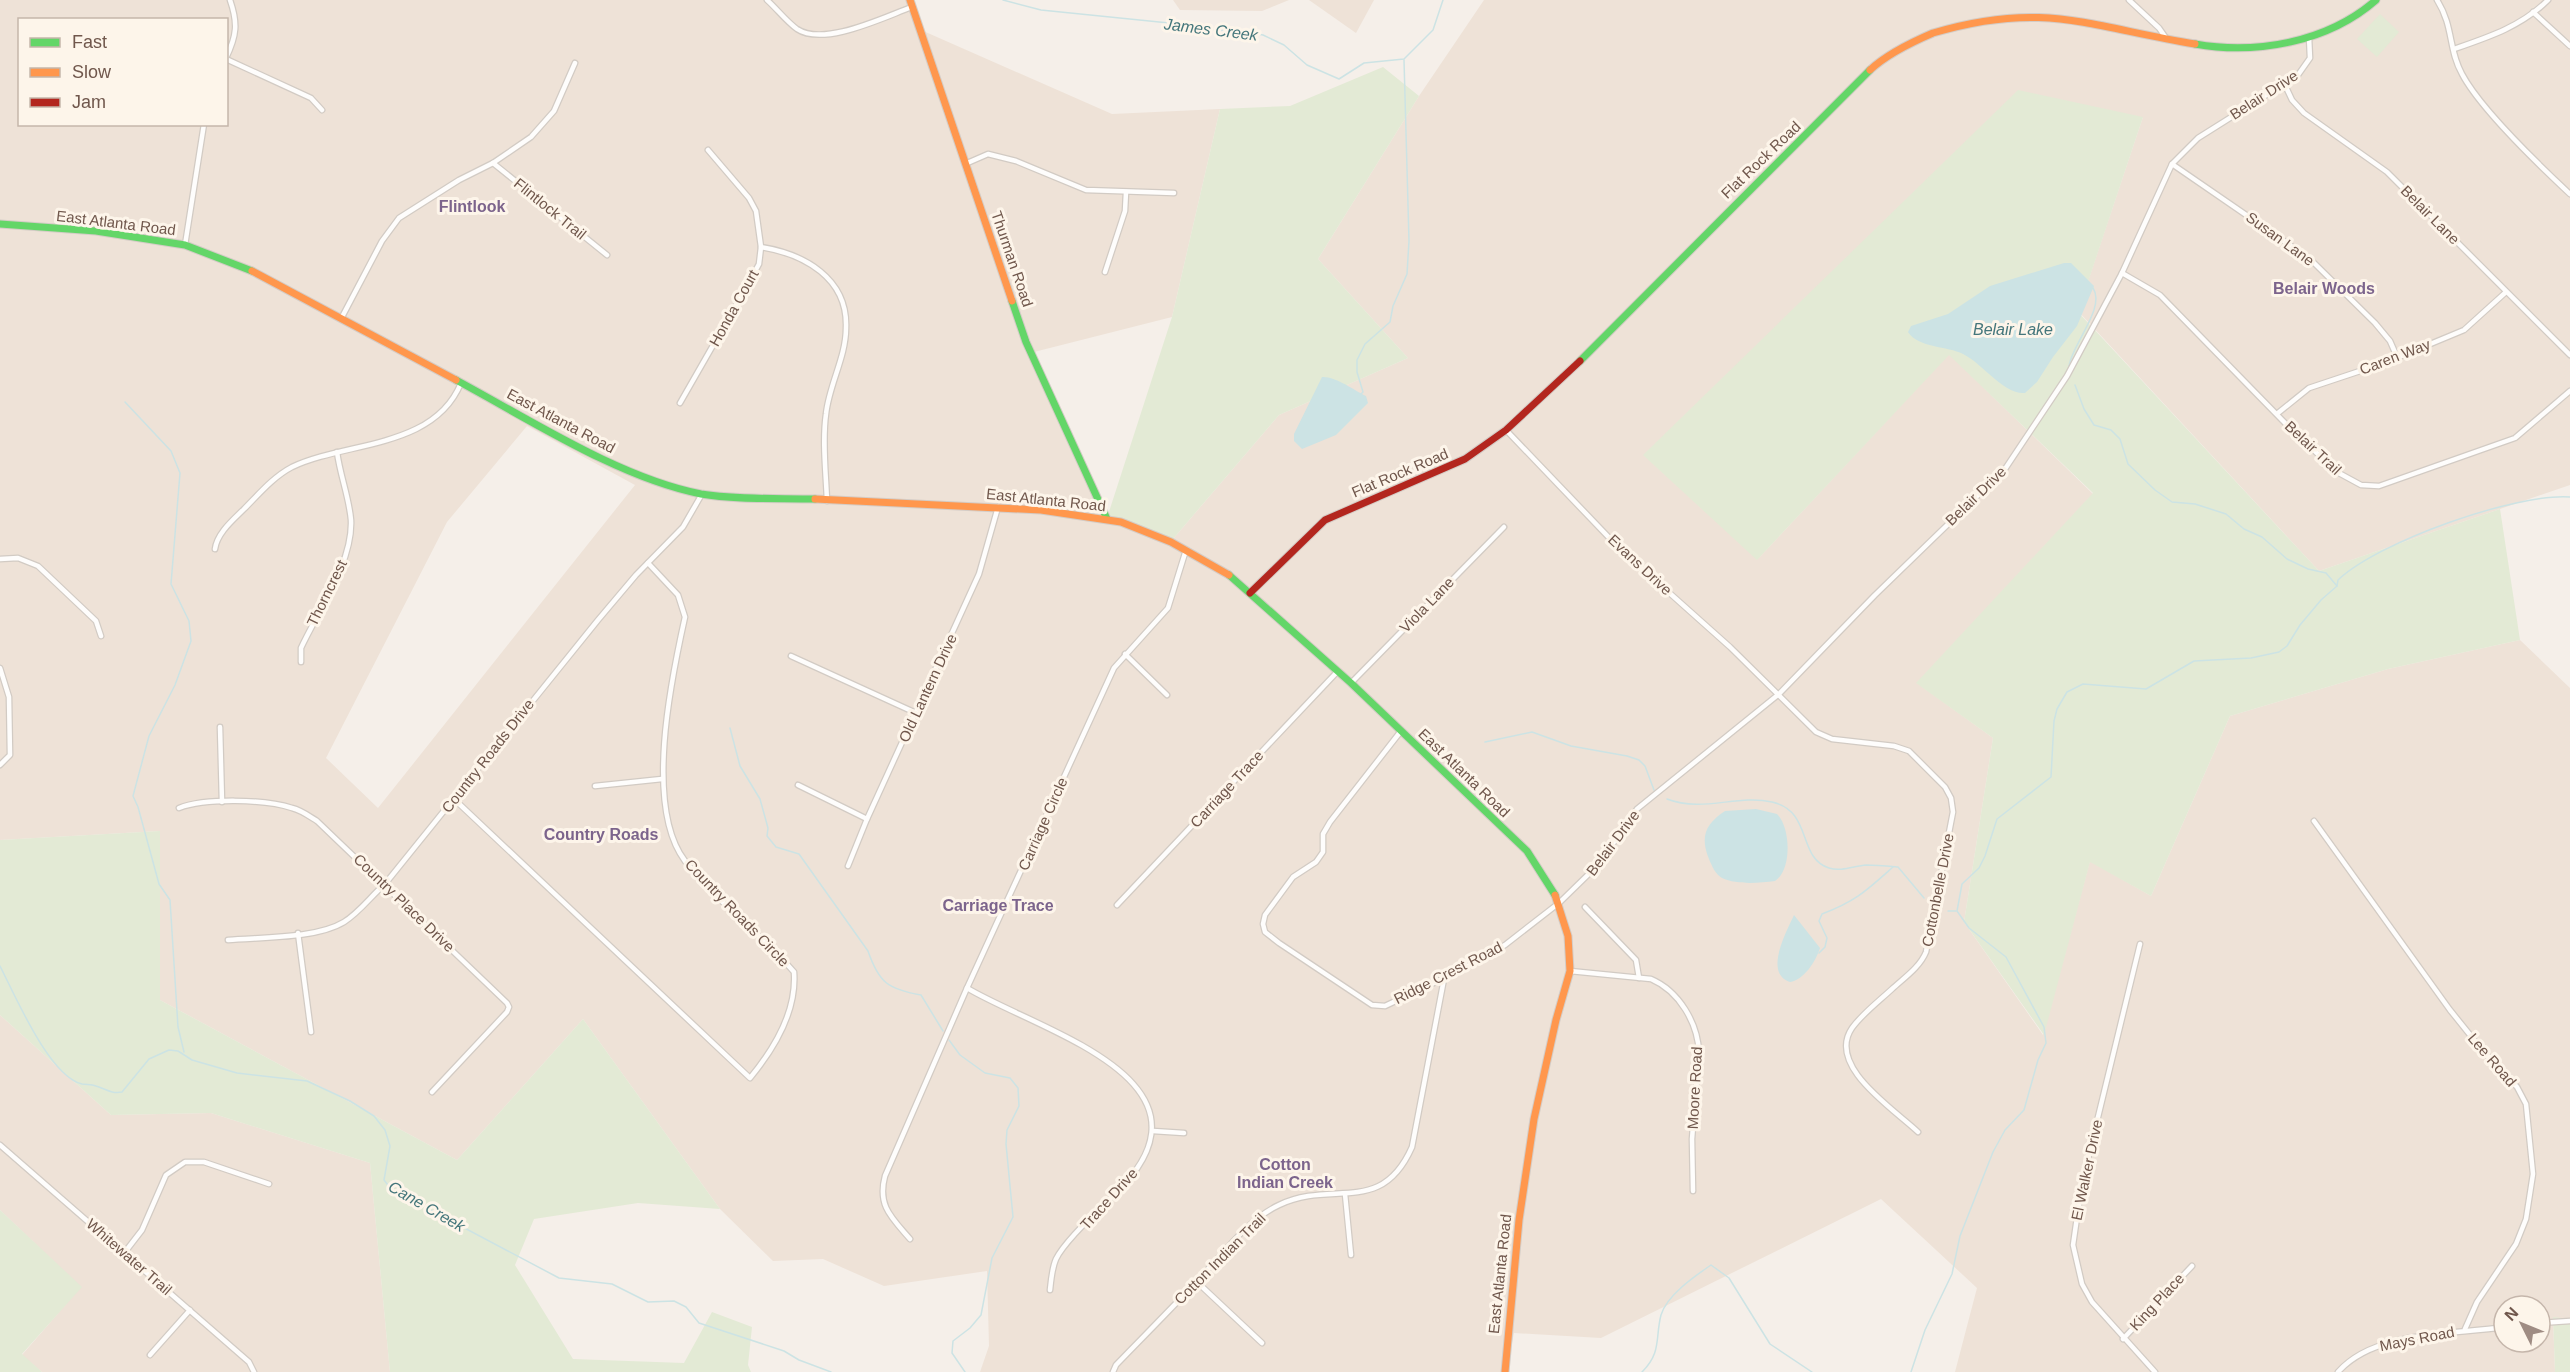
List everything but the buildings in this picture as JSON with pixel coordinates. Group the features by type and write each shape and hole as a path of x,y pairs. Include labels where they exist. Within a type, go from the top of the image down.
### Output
{"street":[{"path":"228,54 233,43 236,19 230,0"},
{"path":"767,0 797,29 813,34 834,34 911,3"},
{"path":"2129,0 2159,28 2166,38"},
{"path":"2051,9 2211,48 2239,49 2309,37 2350,22 2375,0"},
{"path":"2437,0 2451,28 2454,49 2462,75 2476,94 2570,194"},
{"path":"2454,49 2508,30 2548,0"},
{"name":"Thurman Road","path":"911,3 1026,342 1107,519"},
{"name":"Flat Rock Road","path":"1250,593 1325,520 1465,459 1506,430 1558,382 1873,67 1960,21 1996,11"},
{"path":"2534,12 2570,46"},
{"name":"Belair Drive","path":"1559,903 1598,865 1637,809 1779,694 1875,595 2005,469 2067,376 2122,273 2172,164 2198,138 2298,75 2308,63 2311,51 2309,37"},
{"path":"228,59 311,98 322,110"},
{"path":"342,317 382,241 399,218 459,180 493,163 531,137 554,111 575,63"},
{"name":"Belair Lane","path":"2283,84 2292,100 2304,113 2387,172 2570,355"},
{"path":"185,245 204,126"},
{"name":"Honda Court","path":"680,403 759,264 761,247 756,212 749,198 708,150"},
{"path":"965,164 988,154 1016,161 1086,190 1174,193"},
{"name":"Flintlock Trail","path":"493,163 607,255"},
{"name":"Susan Lane","path":"2172,164 2310,259 2375,323 2390,341 2397,357"},
{"path":"1105,272 1125,211 1126,192"},
{"name":"East Atlanta Road","path":"0,224 96,231 185,245 258,273 618,466 702,494 999,507 1107,519 1121,522 1186,550 1225,572 1351,683 1527,851 1550,881 1559,903 1570,950 1570,971 1547,1060 1531,1136 1520,1209 1505,1372"},
{"path":"761,247 786,251 817,267 832,286 844,310 846,328 844,345 826,411 824,429 827,501"},
{"name":"Belair Trail","path":"2122,273 2160,295 2337,472 2361,485 2379,486 2515,438 2570,391"},
{"name":"Caren Way","path":"2278,413 2309,388 2397,357 2464,330 2506,292"},
{"path":"215,549 216,540 225,529 272,481 289,468 337,452 394,438 426,424 439,415 461,383"},
{"name":"Evans Drive","path":"1506,430 1618,547 1779,694"},
{"name":"Thorncrest","path":"301,662 301,648 341,566 350,536 349,505 337,452"},
{"name":"Country Roads Drive","path":"228,940 298,933 336,926 345,921 385,884 541,689 648,563 683,527 702,494"},
{"name":"Old Lantern Drive","path":"848,866 867,819 980,574 999,507"},
{"name":"Viola Lane","path":"1351,683 1504,527"},
{"name":"Carriage Circle","path":"910,1239 891,1217 881,1192 885,1176 967,988 1109,678 1118,661 1168,608 1186,550"},
{"path":"0,559 18,558 38,566 96,621 101,636"},
{"name":"Country Roads Circle","path":"454,800 750,1078 770,1051 789,1011 795,986 794,972 683,859 665,814 662,779 670,705 685,617 678,595 648,563"},
{"path":"1125,654 1167,695"},
{"path":"791,656 916,713"},
{"path":"0,668 9,697 10,755 0,765"},
{"name":"Carriage Trace","path":"1117,905 1337,672"},
{"name":"Cottonbelle Drive","path":"1779,694 1824,736 1894,746 1909,751 1941,782 1951,798 1953,812 1926,952 1919,964 1856,1023 1849,1035 1846,1049 1854,1072 1918,1132"},
{"path":"220,727 222,802"},
{"name":"Ridge Crest Road","path":"1401,731 1330,822 1323,834 1323,852 1317,862 1293,877 1265,915 1263,924 1265,932 1372,1005 1385,1006 1505,945 1559,903"},
{"path":"595,786 662,779"},
{"path":"798,785 867,819"},
{"name":"Country Place Drive","path":"179,808 197,803 222,802 280,805 295,808 317,821 348,848 509,1007 432,1092"},
{"name":"Lee Road","path":"2314,820 2450,1010 2483,1052 2517,1087 2526,1104 2533,1174 2526,1219 2516,1244 2477,1302 2465,1329"},
{"path":"1585,907 1634,958 1639,968 1639,978"},
{"path":"298,933 311,1032"},
{"name":"El Walker Drive","path":"2140,944 2082,1183 2073,1245 2082,1284 2092,1302 2155,1372"},
{"name":"Moore Road","path":"1570,971 1658,982 1677,999 1693,1022 1698,1040 1699,1062 1691,1151 1693,1191"},
{"name":"Cotton Indian Trail","path":"1113,1372 1116,1365 1223,1252 1269,1210 1290,1200 1311,1194 1345,1194 1385,1184 1404,1164 1415,1133 1444,978"},
{"path":"967,988 1076,1040 1114,1065 1143,1100 1153,1131 1184,1133"},
{"name":"Trace Drive","path":"1050,1290 1056,1259 1142,1163 1153,1131"},
{"name":"Whitewater Trail","path":"0,1145 249,1362 254,1372"},
{"path":"125,1252 142,1230 166,1175 185,1162 204,1162 269,1184"},
{"path":"1345,1194 1351,1255"},
{"name":"King Place","path":"2123,1339 2192,1266"},
{"path":"1197,1282 1262,1343"},
{"path":"150,1355 190,1310"},
{"path":"2552,1322 2570,1321"},
{"name":"Mays Road","path":"2338,1372 2349,1359 2362,1351 2465,1329 2492,1328"}],"shaded area":[{"path":"0,0 911,0 921,30 1112,114 1220,109 1172,317 1034,352 1107,518 1173,539 1279,415 1408,358 1318,259 1419,96 1484,0 2570,0 2570,485 2319,571 2078,311 2143,117 1757,560 1949,354 2093,494 1917,683 1993,738 1964,922 2043,1035 2090,861 2151,896 2230,716 2388,669 2520,640 2570,688 2570,1319 2553,1318 2555,1372 1955,1372 1977,1288 1881,1199 1601,1338 1514,1333 1506,1372 980,1372 989,1346 987,1271 884,1286 823,1259 773,1261 720,1209 583,1019 457,1160 160,1000 160,831 0,840","holes":["527,426 635,485 378,808 326,758 447,522"]},
{"path":"1173,0 1289,0 1262,11 1180,10"},
{"path":"1309,0 1374,0 1356,33"},
{"path":"0,1015 111,1115 211,1113 370,1163 390,1372 42,1372 22,1355 81,1287 0,1210"}],"green space":[{"path":"2380,14 2399,32 2377,57 2357,39"},
{"path":"1383,67 1419,96 1318,259 1408,358 1279,415 1173,539 1107,518 1172,317 1220,109 1290,106"},
{"path":"2018,90 2143,117 2078,312 2319,571 2500,509 2520,640 2388,669 2230,716 2151,896 2090,862 2044,1035 1964,922 1993,738 1916,683 2093,493 1949,355 1757,560 1643,455"},
{"path":"160,831 160,1000 457,1160 583,1019 720,1209 638,1203 534,1219 515,1265 573,1359 684,1363 712,1312 752,1327 748,1365 751,1372 390,1372 370,1163 211,1113 111,1115 0,1015 0,840"},
{"path":"0,1210 82,1287 22,1354 42,1372 0,1372"},
{"path":"2553,1317 2570,1319 2570,1372 2555,1372"}],"water":[{"name":"Belair Lake","path":"2064,263 2071,263 2094,286 2077,326 2037,382 2025,393 2009,389 2001,384 1963,354 1926,344 1908,332 1911,326 1948,314 1990,286"},
{"path":"1322,377 1338,381 1366,396 1368,403 1336,435 1302,449 1294,441 1294,434"},
{"path":"1756,809 1777,814 1782,820 1788,849 1781,876 1775,881 1755,883 1741,883 1722,878 1714,870 1706,851 1706,832 1713,821 1725,811"},
{"path":"1794,915 1820,948 1809,969 1800,978 1790,982 1782,977 1778,970 1778,961 1779,951"}],"waterway":[{"name":"James Creek","path":"1003,0 1041,10 1169,23 1199,30 1237,30 1263,35 1284,45 1307,65 1339,79 1364,63 1404,59 1433,30 1443,0"},
{"path":"1361,394 1363,392 1357,372 1357,360 1365,344 1390,322 1393,306 1407,274 1409,241 1404,60"},
{"path":"2069,366 2071,357 2092,316 2096,296 2093,288"},
{"path":"2075,385 2084,409 2094,425 2111,430 2120,439 2128,464 2155,490 2172,502 2195,504 2226,514 2244,529 2262,537 2287,559 2308,569 2326,573 2337,586"},
{"path":"125,402 171,451 180,473 171,584 189,621 191,641 175,685 149,736 133,796 159,884 170,900 178,1027 184,1052"},
{"path":"1911,1372 1925,1330 1952,1274 1960,1236 1993,1152 2005,1130 2024,1110 2038,1060 2046,1043 2044,1027 2006,957 1969,928 1957,911 1962,884 1979,868 1997,819 2051,777 2054,721 2057,709 2067,692 2083,684 2146,689 2194,661 2251,658 2279,652 2287,646 2300,625 2321,600 2337,586 2338,580 2357,565 2383,550 2483,511 2546,498 2570,497"},
{"path":"730,728 740,766 760,799 768,828 767,836 776,847 799,854 868,951 876,971 886,983 893,987 921,995 943,1031"},
{"path":"1485,742 1532,732 1571,746 1627,756 1639,760 1645,766 1654,790"},
{"path":"1667,799 1694,804 1759,800 1785,807 1800,824 1812,855 1819,863 1838,869 1866,865 1898,867 1924,898"},
{"path":"1819,953 1825,947 1827,938 1819,921 1822,914 1860,895 1893,867"},
{"path":"1948,911 1956,911"},
{"name":"Cane Creek","path":"0,966 34,1033 46,1051 70,1078 82,1084 94,1085 112,1092 122,1092 149,1059 169,1050 178,1051 192,1060 237,1073 307,1081 350,1101 374,1116 385,1130 390,1146 384,1180 391,1189 559,1278 612,1284 648,1302 674,1301 686,1307 699,1323 784,1351 799,1360 831,1372"},
{"path":"949,1040 960,1055 985,1073 1010,1078 1018,1088 1019,1106 1007,1130 1006,1144 1013,1217 992,1258 981,1315 970,1328 953,1341 952,1353 965,1372"},
{"path":"1642,1372 1653,1358 1661,1315 1669,1300 1711,1265 1729,1278 1770,1344 1812,1372"}],"traffic: fast":[{"path":"2195,44 2243,48 2291,42 2336,26 2376,0"},
{"path":"1580,361 1870,70"},
{"path":"0,224 96,231 185,245 252,271"},
{"path":"1012,301 1026,342 1107,519"},
{"path":"456,380 575,446 638,475 670,486 701,494 729,497 815,499"},
{"path":"1229,575 1351,683 1527,851 1555,895"}],"traffic: slow":[{"path":"910,0 1012,301"},
{"path":"1870,70 1908,44 1933,33 1972,23 2006,18 2037,17 2066,20 2195,44"},
{"path":"252,271 456,380"},
{"path":"815,499 1041,510 1121,522 1171,542 1229,575"},
{"path":"1505,1372 1519,1220 1534,1119 1556,1020 1570,971 1568,936 1555,895"}],"traffic: jam":[{"path":"1250,593 1325,520 1465,459 1506,430 1580,361"}],"district":[{"name":"Flintlook","path":"472,206"},
{"name":"Belair Woods","path":"2324,288"},
{"name":"Country Roads","path":"601,834"},
{"name":"Carriage Trace","path":"998,905"},
{"name":"Cotton Indian Creek","path":"1285,1173"}]}
